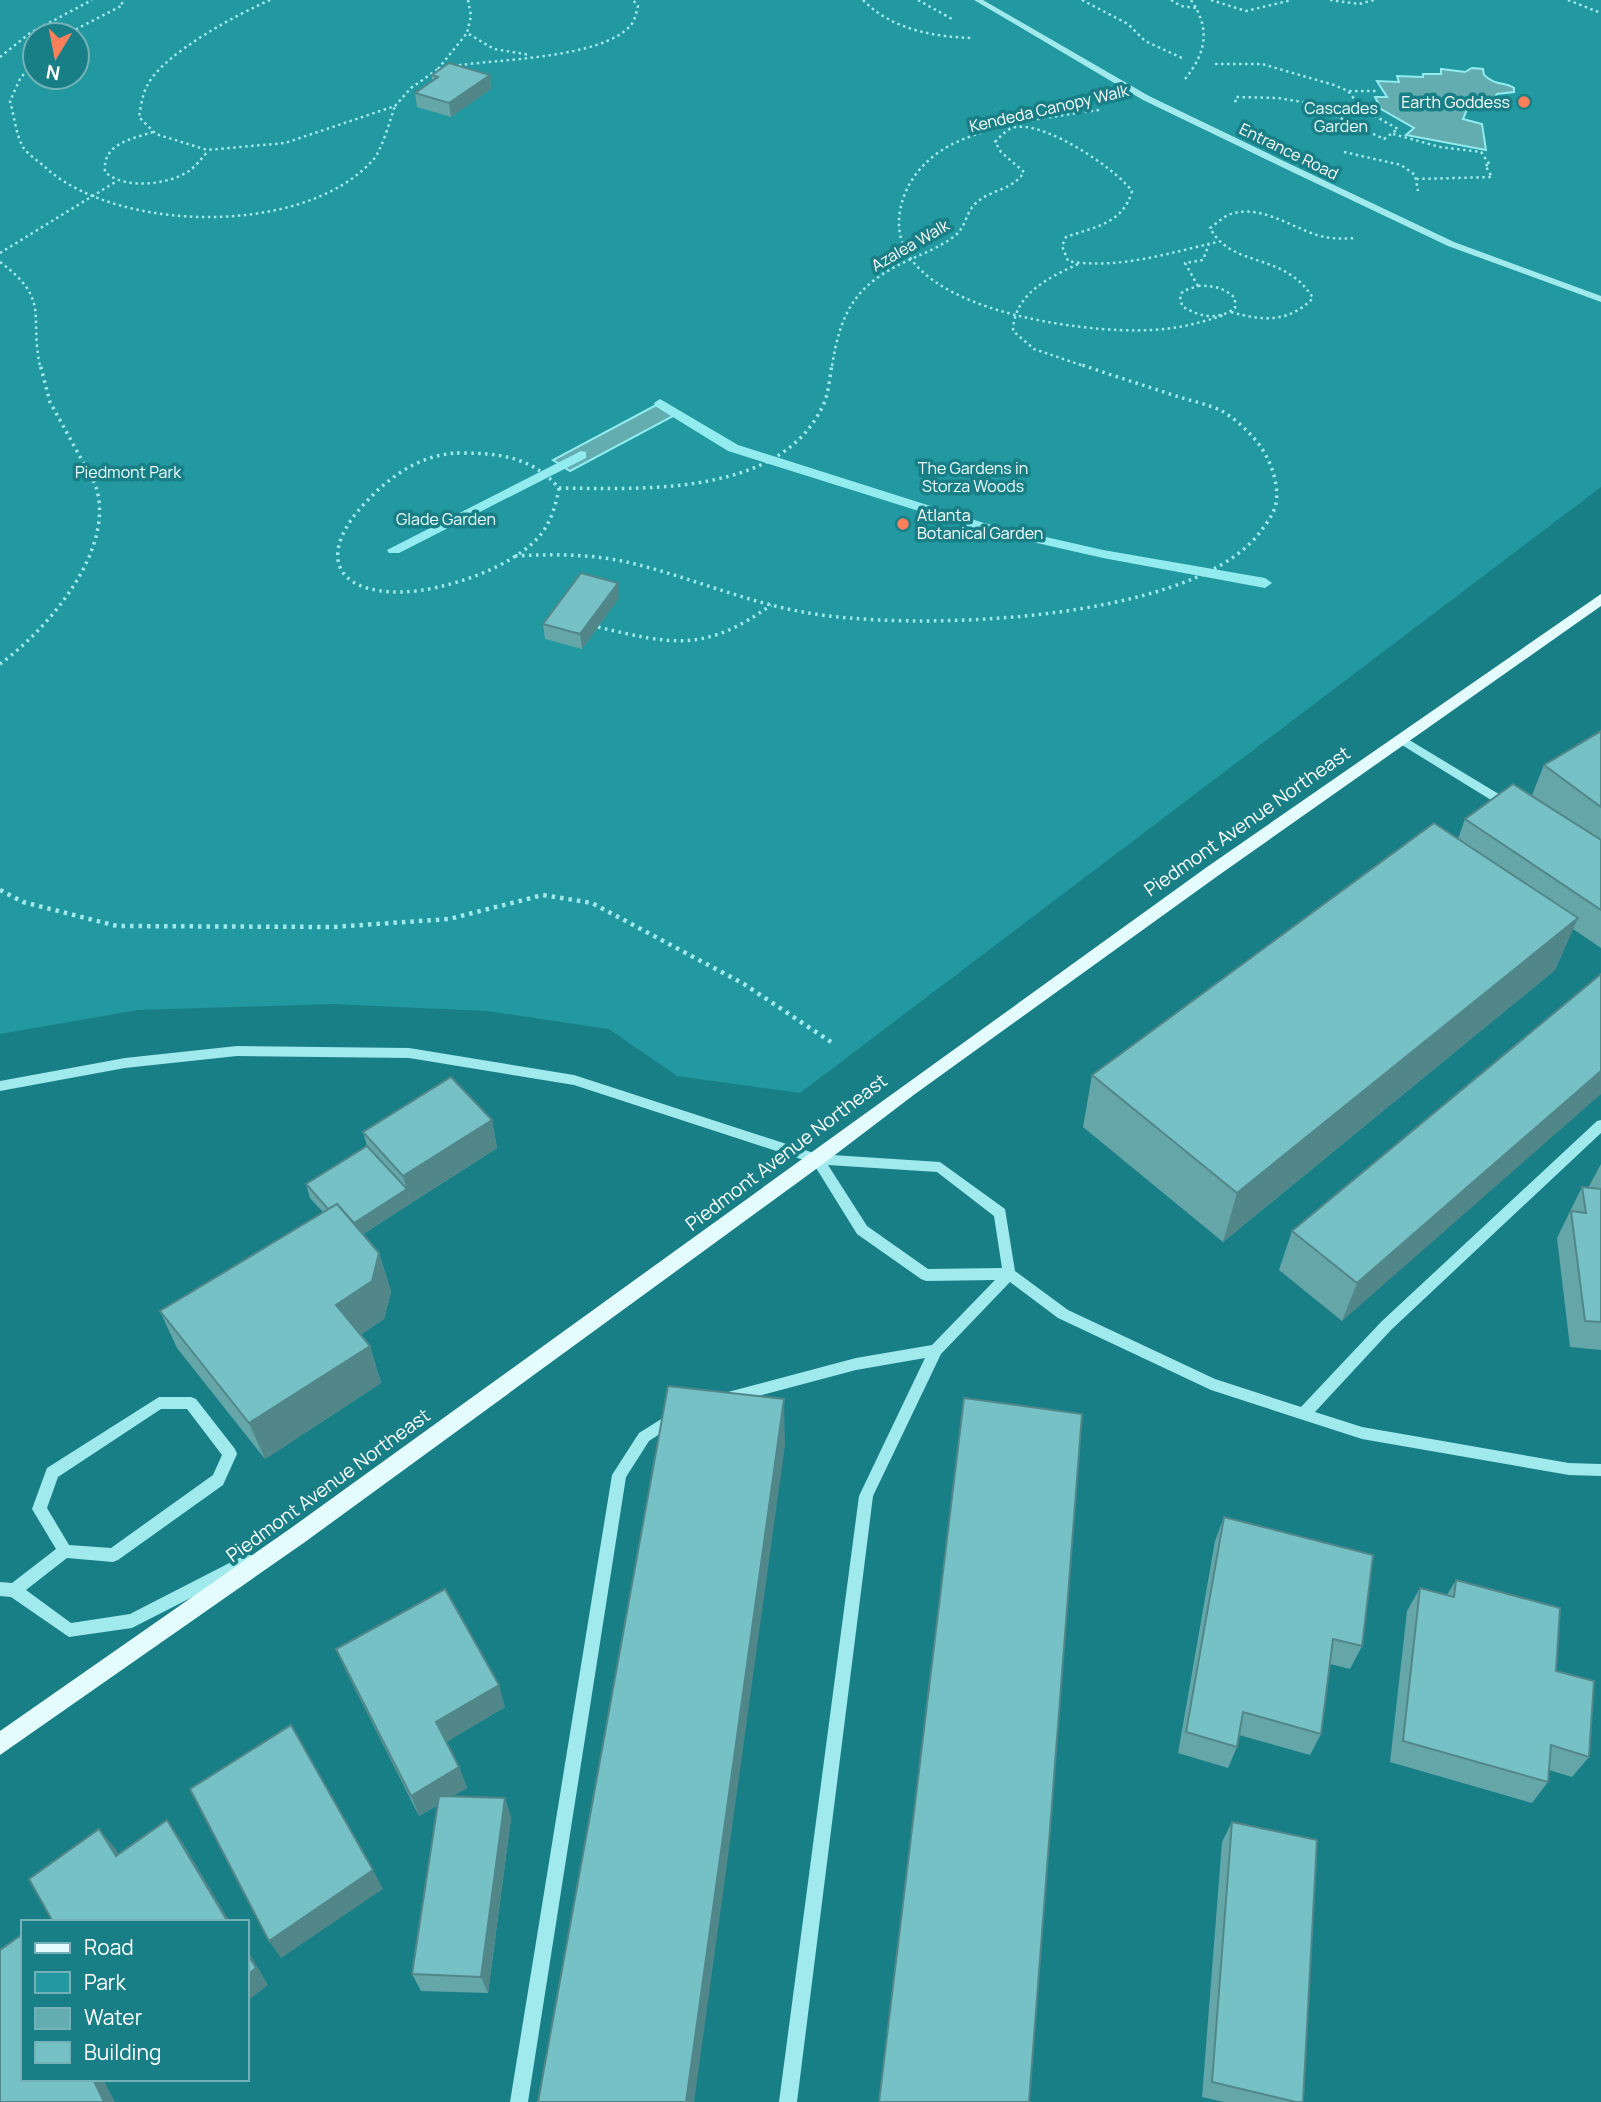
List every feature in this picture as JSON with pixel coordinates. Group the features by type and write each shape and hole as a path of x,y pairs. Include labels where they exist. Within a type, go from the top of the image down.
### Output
{"main road":[{"name":"Piedmont Avenue Northeast","path":"0,1744 298,1535 932,1073 1601,599"}],"street":[{"name":"Entrance Road","path":"978,0 1146,98 1451,244 1601,299"},
{"path":"1401,739 1522,814"},
{"path":"0,1086 125,1063 237,1051 409,1053 574,1080 817,1159 940,1167 1000,1213 1009,1274"},
{"path":"1304,1414 1386,1326 1601,1125"},
{"path":"817,1159 862,1230 926,1275 1009,1274 1063,1314 1211,1384 1362,1433 1569,1469 1601,1470"},
{"path":"788,2102 866,1496 936,1350 1009,1274"},
{"path":"519,2102 619,1475 645,1437 681,1412 856,1364 936,1350"},
{"path":"159,1403 191,1403 230,1454 218,1480 113,1555 65,1552 39,1509 52,1473 159,1403"},
{"path":"7,1590 69,1630 132,1620 298,1535"}],"lane":[{"path":"7,1590 65,1552"}],"path":[{"path":"0,57 30,33 92,0"},
{"path":"91,22 123,5 120,0"},
{"path":"270,0 180,52 147,83 139,117 154,132 208,150 285,143 395,106 411,88 438,69 467,33 471,16 468,0"},
{"path":"438,69 475,61 538,56 602,45 630,26 638,6 633,0"},
{"path":"863,0 880,16 909,28 974,38"},
{"path":"1082,0 1128,24 1131,32 1184,59"},
{"path":"1171,0 1181,6 1197,8"},
{"path":"1191,0 1197,8"},
{"path":"1211,0 1237,12 1254,12 1292,0"},
{"path":"1330,0 1359,4 1374,0"},
{"path":"1568,0 1601,13"},
{"name":"Kendeda Canopy Walk","path":"1197,8 1206,25 1207,37 1200,58 1180,85 1108,109 982,132 941,150 906,185 899,212 900,239 906,254 937,281 962,296 1020,316 1087,329 1137,332 1207,324 1224,315"},
{"path":"467,33 494,49 538,56"},
{"path":"1215,64 1262,64 1348,91 1376,91"},
{"path":"8,106 21,79"},
{"path":"1241,113 1235,104 1236,97 1284,98 1318,106 1358,129 1384,139 1398,129 1363,109 1348,91"},
{"path":"109,208 158,217 202,218 279,209 313,198 341,185 367,166 391,134 395,106"},
{"name":"Azalea Walk","path":"559,488 673,487 719,478 762,464 793,446 823,407 836,337 852,299 867,284 956,235 975,203 1010,189 1021,179 1024,172 1001,152 995,142 1000,134 1016,127 1054,134 1123,177 1132,191 1131,203 1118,219 1066,237 1062,246 1065,257 1068,261 1079,264"},
{"path":"117,181 104,170 109,152 115,146 154,132"},
{"path":"1392,134 1440,147 1481,152 1490,165 1485,165 1492,177 1417,180"},
{"path":"1336,149 1401,165 1415,175 1416,197"},
{"path":"0,253 117,181 149,182 181,175 189,171 208,150"},
{"path":"75,198 97,205"},
{"path":"1217,242 1210,228 1218,220 1236,213 1259,213 1286,220 1318,237 1346,240 1359,236"},
{"path":"514,556 566,554 606,558 652,568 737,597 772,605 826,616 899,620 975,620 1041,614 1110,603 1195,577 1236,555 1261,533 1277,505 1274,472 1265,451 1247,428 1221,411 1034,349 1013,331 1011,321 1017,304 1055,274 1079,264 1098,264 1217,242 1294,273 1308,285 1313,298 1304,309 1290,317 1275,320 1255,319 1231,312"},
{"path":"1198,286 1185,263 1203,260 1209,244"},
{"path":"0,262 15,271 34,296 38,312 39,363 51,404 100,498 93,546 67,598 24,648 0,664"},
{"path":"1198,286 1216,287 1231,293 1236,303 1231,312 1224,315 1196,314 1182,306 1179,301 1183,291 1198,286"},
{"path":"478,453 544,471 559,488 556,506 544,530 514,556 457,581 422,590 386,592 371,590 352,582 338,565 335,550 347,522 400,473 433,455 478,453"},
{"path":"598,627 665,643 697,642 750,622 772,605"},
{"path":"0,890 23,902 117,926 333,928 449,919 543,895 592,904 744,984 831,1042"}],"green space":[{"name":"Atlanta Botanical Garden","path":"0,0 1601,0 1601,487 800,1093 677,1076 609,1029 487,1011 333,1004 138,1010 0,1034"}],"water":[{"path":"1472,68 1483,69 1484,75 1489,79 1514,88 1514,92 1497,94 1491,105 1476,102 1473,108 1468,107 1463,119 1482,124 1486,150 1406,135 1414,128 1381,109 1375,97 1387,97 1377,81 1399,82 1397,76 1423,77 1423,74 1441,74 1441,69 1465,72"},
{"path":"660,403 677,414 570,471 553,460"}],"building":[{"path":"449,63 490,75 449,103 415,93 438,77 432,75"},
{"path":"581,573 618,583 580,634 543,624"},
{"path":"1601,731 1601,807 1544,765"},
{"path":"1513,784 1601,840 1601,910 1465,819"},
{"path":"1434,823 1578,918 1237,1193 1092,1075"},
{"path":"1601,974 1601,1071 1357,1283 1292,1231"},
{"path":"451,1077 492,1120 403,1176 363,1132"},
{"path":"367,1146 407,1189 354,1223 337,1204 328,1209 306,1184"},
{"path":"1582,1187 1601,1189 1601,1322 1585,1321 1571,1211 1586,1213"},
{"path":"337,1204 379,1253 372,1281 336,1305 370,1346 249,1423 160,1311"},
{"path":"668,1386 784,1399 686,2102 538,2102"},
{"path":"964,1398 1082,1414 1029,2102 879,2102"},
{"path":"1224,1517 1373,1555 1362,1646 1333,1639 1321,1734 1243,1712 1237,1747 1186,1732"},
{"path":"1456,1580 1560,1608 1556,1671 1594,1681 1589,1757 1551,1745 1548,1782 1403,1741 1420,1588 1454,1597"},
{"path":"445,1589 499,1685 436,1722 459,1767 411,1796 336,1649"},
{"path":"291,1725 373,1870 269,1941 190,1789"},
{"path":"439,1796 505,1798 481,1977 412,1974"},
{"path":"167,1820 227,1920 52,1920 29,1879 99,1829 116,1856"},
{"path":"1232,1822 1317,1840 1303,2102 1212,2082"},
{"path":"20,1936 21,2081 94,2081 104,2102 0,2102 0,1950"},
{"path":"248,1955 256,1968 248,1974"}],"waterway":[{"path":"660,403 733,448 981,526 1103,554 1265,583"},
{"path":"394,550 581,455"}],"place":[{"name":"Earth Goddess","path":"1524,102"},
{"name":"Atlanta Botanical Garden","path":"903,524"}],"park label":[{"name":"Cascades Garden","path":"1341,117"},
{"name":"Piedmont Park","path":"128,472"},
{"name":"The Gardens in Storza Woods","path":"973,477"},
{"name":"Glade Garden","path":"446,519"}]}
